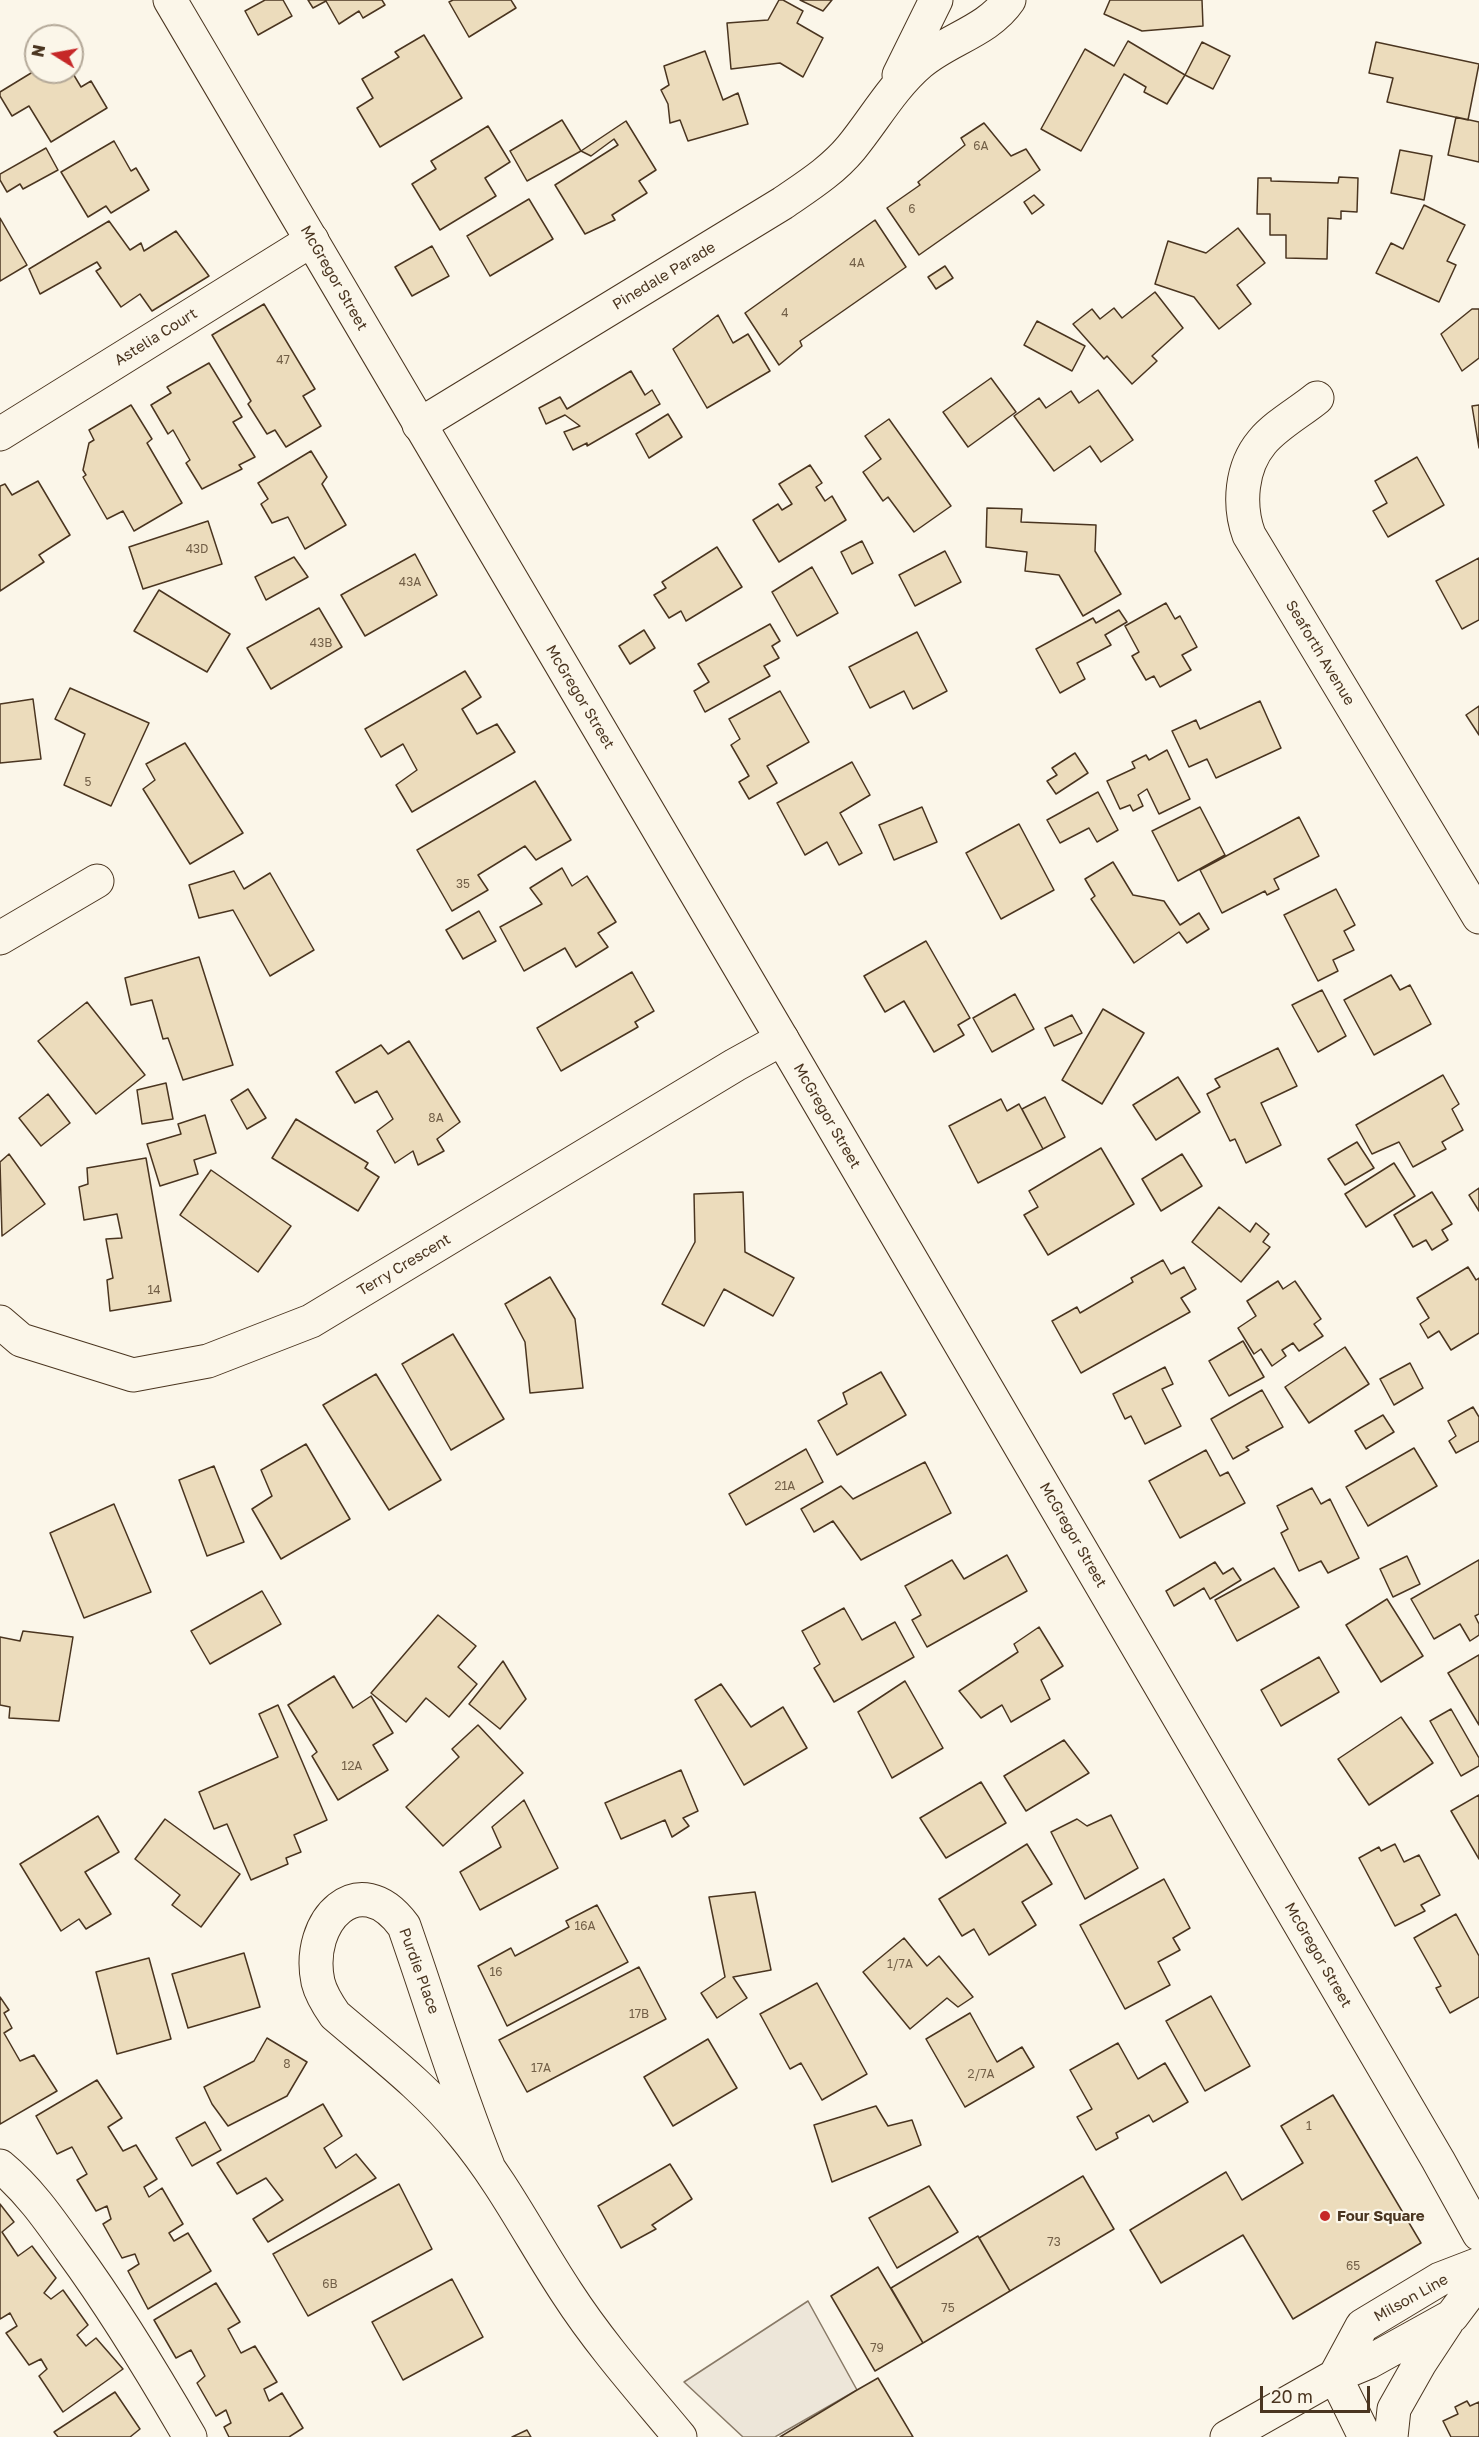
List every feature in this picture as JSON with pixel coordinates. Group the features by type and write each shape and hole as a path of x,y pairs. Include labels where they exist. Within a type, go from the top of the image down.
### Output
{"street":[{"name":"McGregor Street","path":"170,0 782,1039 1479,2234"},
{"name":"Pinedale Parade","path":"886,101 936,0"},
{"name":"Pinedale Parade","path":"419,425 783,203 820,177 849,151 886,101 921,62 964,34 984,25 1002,11 1009,0"},
{"name":"Astelia Court","path":"0,434 312,240"},
{"name":"Seaforth Avenue","path":"1317,398 1263,440 1254,453 1244,485 1242,503 1244,520 1249,535 1479,917"},
{"path":"0,938 97,881"},
{"name":"Terry Crescent","path":"0,1322 21,1340 133,1374 208,1361 311,1321 735,1065 782,1039"},
{"name":"Purdie Place","path":"488,2166 464,2105 405,1926 395,1913 383,1904 366,1899 349,1903 334,1911 323,1927 316,1947 319,1984 325,2000 335,2015 428,2096 461,2130 488,2166 567,2294 680,2437"},
{"path":"0,2166 36,2201 102,2291 190,2437"},
{"name":"Milson Line","path":"1335,2376 1362,2326 1440,2279 1479,2264"},
{"name":"Milson Line","path":"1227,2437 1335,2376 1369,2362 1452,2316 1479,2280"},
{"path":"1391,2437 1394,2409 1420,2363 1452,2316"},
{"path":"1335,2376 1365,2437"}],"shaded area":[{"path":"808,2301 857,2390 775,2437 743,2437 684,2382"}],"building":[{"path":"265,0 283,0 292,16 258,35 245,11"},
{"path":"308,0 382,0 385,5 363,18 359,11 339,24 326,1 313,8"},
{"path":"453,0 511,0 516,8 469,37 449,2"},
{"path":"779,0 803,11 797,23 823,38 803,77 780,63 731,69 727,23 768,20"},
{"path":"800,0 832,0 823,11"},
{"path":"1110,0 1202,0 1203,26 1142,31 1104,14"},
{"path":"424,35 462,98 380,147 357,108 373,98 362,79 399,57 395,52"},
{"path":"1128,41 1185,75 1167,104 1144,92 1146,87 1124,74 1081,151 1041,129 1085,49 1114,66"},
{"path":"1202,42 1230,56 1213,89 1185,75"},
{"path":"1376,42 1479,64 1468,120 1387,102 1393,78 1369,73"},
{"path":"705,51 723,100 738,93 748,124 688,141 680,120 670,123 668,104 661,90 669,85 664,66"},
{"path":"24,77 24,84 79,84 81,87 91,81 107,108 51,142 29,106 12,116 0,92"},
{"path":"1456,117 1479,122 1479,162 1448,155"},
{"path":"562,120 581,151 527,181 510,151"},
{"path":"626,121 656,170 639,181 647,193 612,215 615,220 585,234 555,185 618,145 614,139 591,156 581,151"},
{"path":"984,123 1011,156 1026,149 1040,170 919,255 887,208 920,185 918,182 965,145 961,138"},
{"path":"488,126 510,162 485,178 496,196 440,230 412,184 436,169 431,161"},
{"path":"114,141 131,171 136,168 149,190 111,213 106,206 88,217 61,172"},
{"path":"46,148 58,170 23,189 20,184 7,192 0,180 0,174"},
{"path":"1400,150 1432,156 1424,200 1391,193"},
{"path":"1339,177 1358,178 1357,212 1341,211 1341,219 1328,218 1327,259 1286,258 1286,235 1270,235 1270,214 1257,214 1258,178 1271,178 1271,181 1338,183"},
{"path":"1034,195 1044,205 1032,214 1024,202"},
{"path":"529,199 553,239 490,276 467,236"},
{"path":"1424,205 1465,225 1447,261 1456,265 1439,302 1376,273 1391,243 1403,249"},
{"path":"0,218 27,265 0,281"},
{"path":"875,220 906,267 800,341 802,346 779,365 745,313"},
{"path":"109,221 130,250 141,243 144,251 176,231 209,276 152,311 140,294 121,307 96,271 101,268 97,262 40,294 29,269"},
{"path":"1238,228 1265,263 1237,285 1251,304 1219,329 1194,297 1155,284 1168,241 1206,253"},
{"path":"432,246 449,276 412,296 395,267"},
{"path":"945,266 953,278 936,289 928,277"},
{"path":"1155,292 1183,328 1152,356 1157,361 1132,384 1107,356 1104,359 1073,324 1092,309 1100,319 1114,308 1122,318"},
{"path":"264,304 315,389 303,396 321,426 286,447 275,430 267,434 248,404 251,401 212,335"},
{"path":"1472,309 1479,309 1479,358 1462,371 1441,334"},
{"path":"718,315 733,343 748,334 770,371 707,408 673,349"},
{"path":"1037,321 1085,346 1072,371 1024,345"},
{"path":"209,363 242,417 233,422 255,457 239,465 242,469 202,489 186,463 190,460 173,430 168,434 151,405 171,393 167,387"},
{"path":"631,371 645,395 652,390 660,404 587,446 587,443 573,450 564,432 580,426 565,415 546,424 539,408 560,397 567,409"},
{"path":"991,378 1016,412 968,447 943,412"},
{"path":"1098,390 1133,440 1101,462 1090,446 1054,471 1014,416 1039,398 1046,408 1071,391 1079,403"},
{"path":"131,405 152,439 147,443 182,503 134,531 123,511 107,519 83,477 86,475 83,470 89,443 94,440 89,430"},
{"path":"1479,405 1479,448 1472,406"},
{"path":"668,414 682,437 649,458 636,434"},
{"path":"889,419 951,506 914,532 888,497 883,501 863,472 881,459 865,436"},
{"path":"311,451 327,477 322,484 346,525 305,549 288,517 272,523 261,504 268,499 258,483"},
{"path":"1417,457 1444,505 1388,537 1373,511 1387,503 1375,481"},
{"path":"810,465 822,483 816,487 825,501 832,496 846,520 779,562 753,520 778,504 782,510 792,504 779,484"},
{"path":"38,481 70,535 39,555 44,562 0,591 0,486 5,484 12,495"},
{"path":"987,508 1022,509 1021,522 1096,525 1095,551 1121,594 1083,616 1059,575 1025,571 1027,552 986,547"},
{"path":"208,521 222,564 143,589 129,547"},
{"path":"862,541 873,563 852,574 841,552"},
{"path":"717,547 742,587 686,621 681,611 669,618 654,595 666,588 662,582"},
{"path":"945,551 961,582 915,606 899,575"},
{"path":"415,554 437,595 365,636 341,595"},
{"path":"294,557 308,577 266,600 255,577"},
{"path":"1479,558 1479,620 1462,629 1436,581"},
{"path":"812,567 838,613 797,636 772,592"},
{"path":"159,590 230,634 207,672 134,631"},
{"path":"1166,603 1175,619 1180,616 1197,647 1182,655 1191,670 1160,687 1154,676 1146,680 1132,656 1139,652 1125,626"},
{"path":"319,608 342,647 271,689 247,648"},
{"path":"1119,610 1127,622 1105,635 1111,645 1077,663 1085,679 1060,693 1036,649 1093,618 1096,623"},
{"path":"770,624 780,641 772,646 779,658 764,666 770,676 705,712 694,691 709,682 698,664"},
{"path":"644,630 655,648 630,664 619,646"},
{"path":"917,632 947,691 913,709 904,691 870,708 849,667"},
{"path":"465,671 481,697 462,709 477,734 497,724 515,752 412,812 396,785 417,770 403,744 381,757 365,729"},
{"path":"70,688 149,723 111,806 64,785 85,734 55,719"},
{"path":"780,691 809,742 767,766 777,783 749,799 739,782 749,776 731,745 740,739 729,719"},
{"path":"33,699 41,759 0,763 0,704"},
{"path":"1260,701 1281,748 1216,778 1207,759 1189,767 1172,731 1196,720 1200,729"},
{"path":"1479,706 1479,735 1466,715"},
{"path":"185,743 243,833 190,864 143,789 155,780 146,764"},
{"path":"1167,750 1190,799 1159,814 1147,789 1138,795 1143,806 1133,811 1130,805 1120,809 1107,781 1135,768 1132,762 1146,755 1149,760"},
{"path":"1075,753 1088,773 1056,794 1047,781 1057,775 1052,768"},
{"path":"852,762 870,795 840,813 862,853 839,865 827,842 805,855 777,803"},
{"path":"535,781 571,840 536,860 525,846 478,875 488,890 452,911 417,850"},
{"path":"1098,792 1118,830 1097,842 1089,828 1060,843 1047,820"},
{"path":"922,807 937,842 894,860 879,825"},
{"path":"1200,807 1225,855 1178,881 1152,831"},
{"path":"1299,817 1319,856 1274,879 1279,889 1267,895 1265,891 1222,913 1200,870"},
{"path":"1019,824 1054,890 1001,919 966,853"},
{"path":"1113,862 1133,895 1164,901 1180,925 1199,913 1209,929 1187,943 1179,932 1134,963 1091,899 1095,896 1085,879"},
{"path":"562,868 572,886 587,876 616,922 598,933 608,947 576,967 565,948 524,971 500,927 542,904 530,888"},
{"path":"234,871 244,889 270,873 314,950 270,976 233,910 199,918 189,885"},
{"path":"1336,889 1355,925 1344,931 1354,950 1333,960 1338,971 1318,981 1284,915"},
{"path":"479,911 496,941 463,959 446,930"},
{"path":"926,941 970,1018 958,1025 964,1035 934,1052 904,1001 885,1012 864,976"},
{"path":"199,957 233,1065 183,1080 168,1038 163,1039 152,1000 131,1005 125,978"},
{"path":"632,972 654,1011 635,1022 638,1027 561,1071 537,1028"},
{"path":"1391,975 1400,990 1410,985 1431,1024 1374,1055 1344,1000"},
{"path":"1322,990 1346,1036 1318,1052 1292,1005"},
{"path":"1015,994 1034,1029 992,1052 973,1018"},
{"path":"87,1002 145,1075 96,1114 38,1041"},
{"path":"1103,1009 1144,1033 1102,1104 1062,1080"},
{"path":"1072,1015 1082,1033 1054,1046 1045,1028"},
{"path":"409,1041 460,1122 437,1139 444,1151 418,1165 413,1151 395,1163 377,1131 393,1119 377,1091 355,1103 336,1072 381,1045 388,1054"},
{"path":"1278,1048 1297,1086 1261,1103 1281,1145 1246,1163 1235,1139 1230,1141 1207,1094 1220,1087 1215,1079"},
{"path":"1443,1075 1459,1104 1452,1109 1463,1130 1442,1142 1446,1149 1413,1167 1399,1142 1372,1154 1356,1125"},
{"path":"1178,1077 1200,1112 1156,1140 1133,1105"},
{"path":"166,1083 173,1119 142,1124 137,1090"},
{"path":"248,1089 266,1118 247,1129 231,1100"},
{"path":"48,1094 70,1123 41,1146 19,1118"},
{"path":"1045,1097 1065,1137 1043,1149 1022,1109"},
{"path":"1001,1099 1007,1111 1019,1104 1043,1149 978,1183 949,1126"},
{"path":"205,1115 216,1153 194,1160 198,1174 160,1186 147,1144 181,1134 178,1124"},
{"path":"296,1119 368,1163 365,1168 379,1177 358,1211 272,1158"},
{"path":"1357,1142 1374,1168 1345,1185 1328,1159"},
{"path":"1101,1148 1134,1204 1048,1255 1024,1215 1038,1207 1029,1191"},
{"path":"9,1154 45,1204 2,1236 0,1162"},
{"path":"1182,1154 1202,1186 1161,1211 1142,1179"},
{"path":"146,1158 171,1301 110,1311 107,1280 113,1278 106,1239 122,1238 117,1214 84,1220 79,1187 88,1184 87,1168"},
{"path":"1394,1163 1415,1196 1366,1227 1345,1194"},
{"path":"211,1170 291,1226 258,1272 180,1215"},
{"path":"1479,1188 1479,1211 1469,1195"},
{"path":"743,1192 745,1252 794,1278 773,1316 724,1289 704,1326 662,1304 695,1242 694,1194"},
{"path":"1432,1192 1452,1224 1442,1230 1448,1240 1432,1250 1426,1240 1413,1247 1394,1215"},
{"path":"1219,1207 1250,1232 1256,1223 1269,1234 1263,1242 1270,1247 1241,1282 1192,1242"},
{"path":"1163,1260 1171,1274 1184,1267 1196,1289 1181,1298 1190,1312 1081,1373 1052,1321 1077,1307 1080,1313 1133,1282 1131,1278"},
{"path":"1468,1267 1476,1280 1479,1278 1479,1333 1451,1350 1439,1331 1428,1338 1420,1324 1429,1318 1417,1298"},
{"path":"550,1277 575,1319 583,1388 530,1393 525,1342 505,1304"},
{"path":"1278,1281 1283,1289 1295,1281 1321,1319 1314,1324 1323,1336 1299,1351 1293,1343 1282,1350 1286,1356 1272,1366 1261,1349 1254,1354 1238,1328 1256,1316 1247,1301"},
{"path":"453,1334 504,1419 451,1450 402,1364"},
{"path":"1243,1341 1264,1377 1229,1396 1209,1361"},
{"path":"1345,1347 1369,1384 1309,1423 1285,1387"},
{"path":"1410,1363 1423,1388 1394,1405 1380,1379"},
{"path":"1165,1367 1173,1384 1162,1389 1181,1426 1145,1444 1131,1416 1125,1419 1113,1394"},
{"path":"881,1372 906,1415 837,1455 818,1421 847,1404 843,1393"},
{"path":"376,1374 441,1480 389,1510 323,1405"},
{"path":"1262,1390 1283,1427 1246,1447 1249,1450 1233,1459 1211,1419"},
{"path":"1473,1407 1479,1417 1479,1441 1456,1453 1449,1441 1456,1436 1448,1421"},
{"path":"1383,1415 1394,1432 1366,1449 1355,1431"},
{"path":"306,1444 350,1519 281,1559 252,1509 272,1496 261,1470"},
{"path":"1414,1448 1437,1486 1368,1526 1346,1487"},
{"path":"806,1449 823,1482 746,1525 729,1494"},
{"path":"1206,1450 1220,1476 1228,1472 1245,1503 1180,1538 1149,1481"},
{"path":"925,1462 951,1513 861,1560 833,1521 814,1532 801,1509 841,1486 853,1499"},
{"path":"214,1466 244,1542 207,1556 179,1480"},
{"path":"1312,1488 1321,1504 1330,1499 1359,1558 1328,1573 1321,1561 1299,1571 1281,1533 1288,1529 1277,1506"},
{"path":"114,1504 151,1592 84,1618 50,1533"},
{"path":"1007,1555 1027,1591 927,1647 912,1620 921,1615 905,1586 952,1560 964,1579"},
{"path":"1407,1556 1420,1584 1393,1597 1380,1569"},
{"path":"1479,1560 1479,1614 1475,1616 1479,1624 1479,1635 1470,1641 1460,1624 1434,1639 1411,1599"},
{"path":"1215,1562 1223,1574 1233,1568 1241,1580 1210,1599 1204,1588 1174,1606 1166,1591"},
{"path":"1274,1568 1299,1607 1237,1641 1215,1600"},
{"path":"262,1591 281,1624 210,1664 191,1631"},
{"path":"1387,1599 1423,1656 1381,1682 1346,1625"},
{"path":"844,1608 862,1640 895,1622 914,1657 834,1702 814,1668 820,1664 802,1631"},
{"path":"438,1615 476,1646 458,1667 477,1684 449,1717 426,1698 406,1722 371,1693"},
{"path":"1039,1627 1063,1666 1041,1680 1050,1699 1011,1722 1002,1705 981,1718 959,1691 1018,1652 1014,1644"},
{"path":"23,1631 73,1637 59,1721 9,1718 10,1707 0,1705 0,1637 20,1641"},
{"path":"1479,1655 1479,1725 1448,1673"},
{"path":"1319,1657 1339,1692 1281,1726 1261,1690"},
{"path":"503,1661 526,1699 500,1729 469,1704"},
{"path":"334,1676 353,1708 371,1696 393,1733 373,1745 388,1770 338,1800 312,1756 317,1752 288,1705"},
{"path":"905,1681 943,1748 892,1778 858,1712"},
{"path":"721,1684 751,1727 783,1707 807,1748 744,1785 695,1700"},
{"path":"278,1705 327,1820 294,1835 301,1852 286,1858 288,1864 251,1880 227,1824 214,1829 199,1792 278,1757 259,1714"},
{"path":"1451,1709 1479,1758 1479,1766 1461,1776 1430,1721"},
{"path":"1401,1717 1433,1763 1369,1805 1338,1759"},
{"path":"478,1725 523,1773 443,1846 406,1807 459,1757 452,1749"},
{"path":"1064,1740 1089,1773 1026,1811 1004,1776"},
{"path":"681,1770 698,1811 683,1818 689,1826 672,1837 665,1820 621,1839 605,1803"},
{"path":"981,1782 1006,1823 946,1858 920,1818"},
{"path":"1479,1795 1479,1859 1451,1811"},
{"path":"524,1800 558,1868 480,1910 460,1872 501,1847 492,1827"},
{"path":"1111,1815 1138,1868 1085,1899 1051,1832 1077,1819 1087,1826"},
{"path":"98,1816 119,1852 85,1872 111,1914 86,1929 79,1919 61,1931 20,1864"},
{"path":"165,1819 240,1874 201,1927 172,1905 180,1895 135,1859"},
{"path":"1027,1844 1052,1884 1022,1902 1036,1925 989,1955 974,1929 962,1936 939,1899"},
{"path":"1395,1844 1404,1862 1419,1855 1440,1895 1421,1905 1425,1911 1395,1926 1359,1858 1379,1847 1381,1851"},
{"path":"1164,1879 1190,1928 1173,1938 1180,1950 1158,1962 1170,1985 1125,2009 1080,1925"},
{"path":"755,1892 771,1970 733,1977 747,1998 717,2018 701,1993 725,1977 709,1897"},
{"path":"597,1905 628,1962 507,2026 478,1966 511,1948 515,1956 569,1927 566,1921"},
{"path":"1456,1914 1479,1956 1479,1997 1450,2013 1436,1988 1441,1986 1414,1938"},
{"path":"904,1938 927,1966 939,1956 973,1997 958,2007 947,1998 910,2029 863,1972"},
{"path":"244,1953 260,2007 188,2028 172,1974"},
{"path":"149,1958 171,2039 117,2054 96,1972"},
{"path":"639,1967 666,2019 527,2092 499,2040"},
{"path":"817,1983 867,2074 822,2100 801,2063 790,2069 760,2014"},
{"path":"1211,1996 1250,2066 1205,2091 1166,2021"},
{"path":"0,1997 9,2010 4,2013 12,2028 4,2033 20,2061 34,2055 57,2091 0,2124"},
{"path":"970,2013 997,2062 1022,2047 1034,2067 965,2107 926,2039"},
{"path":"267,2038 307,2062 287,2096 228,2126 212,2104 204,2087 254,2061"},
{"path":"708,2039 737,2088 673,2126 644,2077"},
{"path":"1118,2043 1138,2079 1165,2063 1188,2102 1153,2122 1149,2115 1116,2133 1118,2138 1096,2150 1077,2117 1092,2109 1070,2070"},
{"path":"97,2080 122,2118 108,2127 123,2151 136,2145 157,2179 144,2187 149,2197 162,2188 183,2224 169,2233 174,2241 188,2233 211,2271 148,2309 128,2271 139,2264 135,2254 122,2258 103,2224 111,2219 107,2206 96,2211 77,2180 87,2174 72,2147 57,2154 36,2116"},
{"path":"1333,2095 1421,2243 1293,2319 1243,2235 1161,2283 1130,2230 1226,2172 1242,2200 1303,2163 1281,2126"},
{"path":"323,2104 342,2136 324,2148 336,2168 356,2154 376,2178 268,2242 253,2219 283,2200 266,2178 237,2194 217,2163"},
{"path":"876,2106 888,2126 912,2120 921,2145 832,2182 814,2125"},
{"path":"205,2122 221,2150 192,2166 176,2138"},
{"path":"670,2164 692,2199 652,2225 656,2229 621,2248 598,2206"},
{"path":"1083,2176 1114,2229 1010,2291 979,2238"},
{"path":"399,2184 432,2249 308,2316 273,2254"},
{"path":"929,2186 958,2232 897,2268 869,2218"},
{"path":"0,2204 14,2222 2,2232 18,2256 32,2246 56,2278 44,2293 51,2299 63,2290 88,2325 77,2335 86,2346 96,2338 123,2369 63,2412 39,2376 47,2369 41,2359 29,2365 6,2333 17,2326 10,2313 0,2319"},
{"path":"978,2236 1010,2291 923,2343 891,2288"},
{"path":"878,2267 923,2343 875,2371 831,2296"},
{"path":"452,2279 483,2337 403,2380 372,2322"},
{"path":"216,2283 240,2322 228,2329 241,2353 255,2346 277,2382 264,2389 269,2401 282,2393 303,2428 289,2437 229,2437 224,2427 231,2423 226,2410 216,2416 197,2383 205,2376 191,2350 176,2358 154,2320"},
{"path":"878,2378 913,2437 780,2437 857,2390"},
{"path":"115,2392 140,2429 130,2437 58,2437 54,2432"},
{"path":"1467,2401 1470,2406 1479,2402 1479,2437 1451,2437 1443,2421 1458,2414 1455,2407"},
{"path":"527,2430 531,2437 512,2437"}],"place":[{"name":"Four Square","path":"1325,2216"}]}
